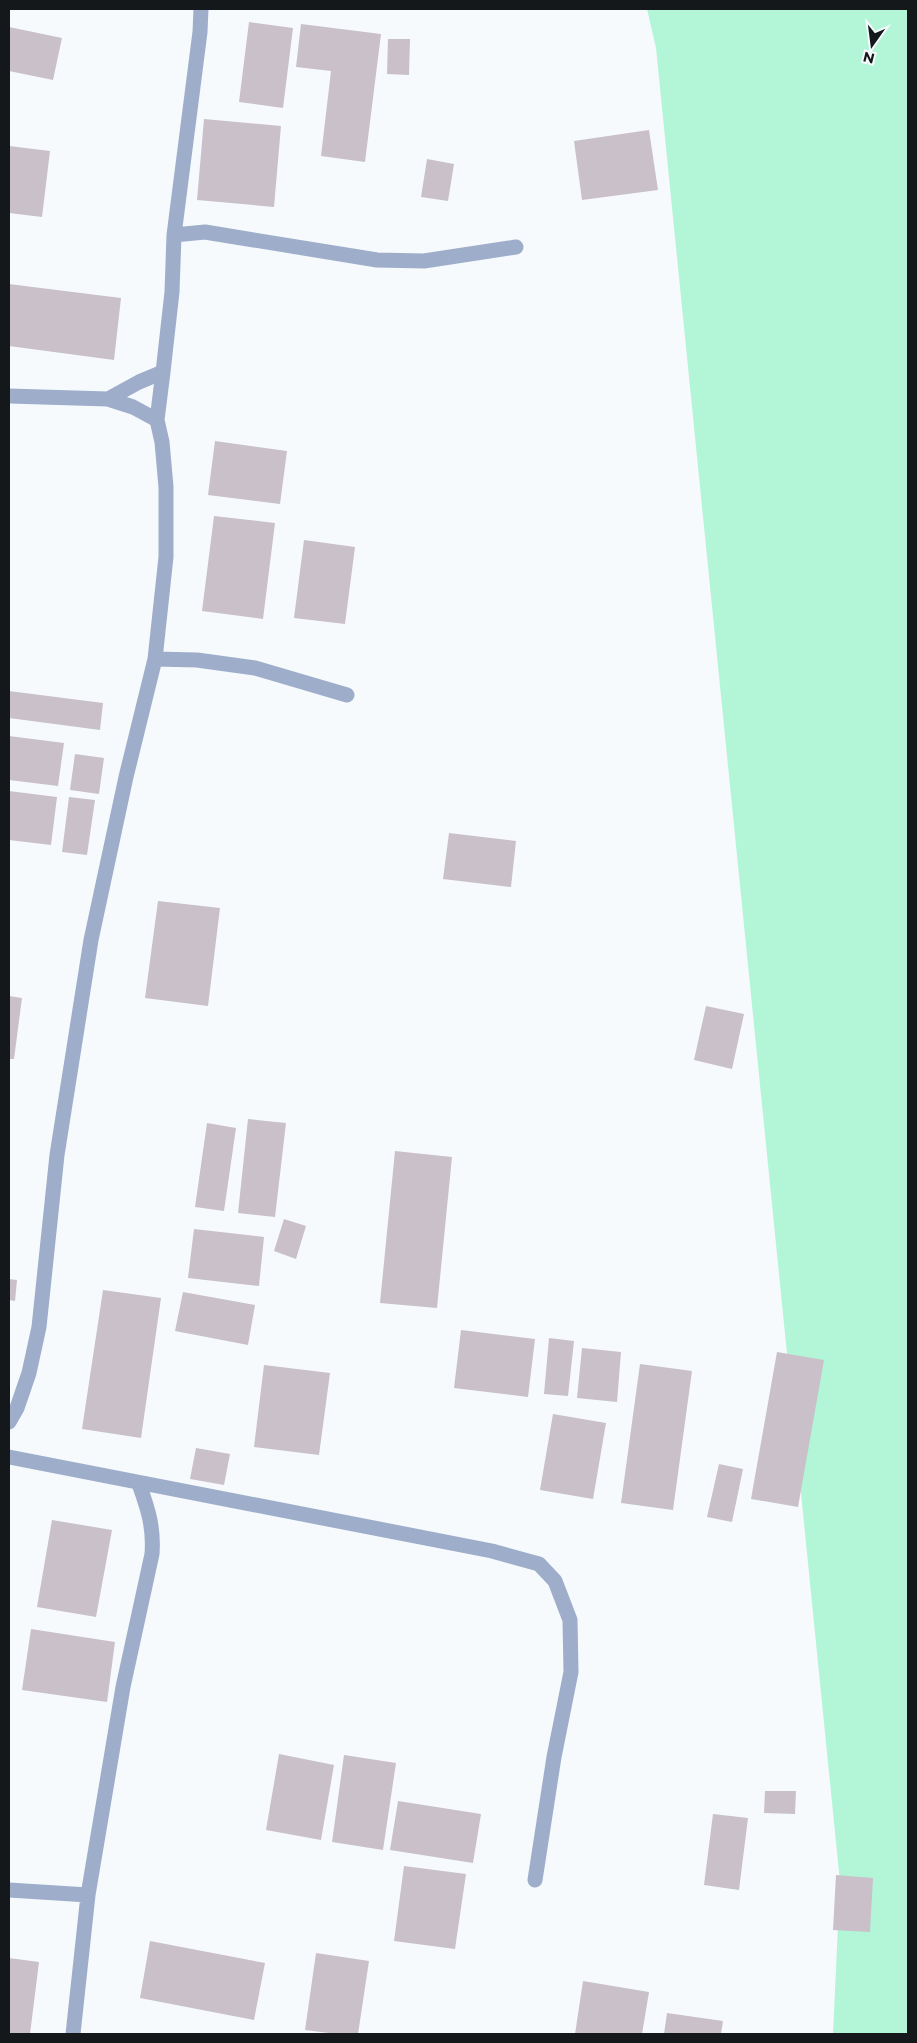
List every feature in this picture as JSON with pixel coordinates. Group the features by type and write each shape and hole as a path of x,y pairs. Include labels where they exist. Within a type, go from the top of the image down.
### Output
{"street":[{"path":"9,1422 17,1408 29,1373 39,1327 57,1155 90,940 126,777 155,659 166,557 166,487 162,442 157,420 172,292 174,235 200,32 201,9"},
{"path":"174,235 205,232 376,260 424,261 516,246"},
{"path":"108,398 163,372"},
{"path":"9,396 108,398 133,407 157,420"},
{"path":"155,659 197,660 255,668 347,694"},
{"path":"9,1457 492,1551 539,1564 555,1581 570,1620 571,1672 554,1757 535,1880"},
{"path":"73,2034 88,1895 123,1686 152,1554 154,1535 140,1484"},
{"path":"9,1890 88,1895"}],"green space":[{"path":"647,9 908,9 908,2034 833,2034 840,1882 656,48"}],"building":[{"path":"249,22 293,28 283,108 239,102"},
{"path":"301,24 381,34 365,162 321,156 331,71 296,67"},
{"path":"9,27 62,38 53,80 9,71"},
{"path":"388,39 410,39 409,75 387,74"},
{"path":"204,119 281,126 274,207 197,200"},
{"path":"649,130 658,190 582,200 574,141"},
{"path":"9,146 50,151 42,217 9,213"},
{"path":"427,159 454,164 448,201 421,197"},
{"path":"9,284 121,298 114,360 9,346"},
{"path":"215,441 287,451 280,504 208,495"},
{"path":"214,516 275,523 263,619 202,611"},
{"path":"304,540 355,547 345,624 294,618"},
{"path":"9,691 103,703 100,730 9,718"},
{"path":"9,736 64,743 58,786 9,780"},
{"path":"75,754 104,758 99,794 70,790"},
{"path":"9,791 57,797 51,845 9,840"},
{"path":"69,797 95,800 87,855 62,852"},
{"path":"449,833 516,841 511,887 443,879"},
{"path":"158,901 220,908 208,1006 145,998"},
{"path":"9,996 22,998 14,1059 9,1059"},
{"path":"706,1006 744,1014 732,1069 694,1060"},
{"path":"248,1119 286,1123 275,1217 238,1213"},
{"path":"207,1123 236,1128 224,1211 195,1207"},
{"path":"395,1151 452,1157 437,1308 380,1303"},
{"path":"284,1219 306,1226 296,1259 274,1251"},
{"path":"194,1229 264,1237 259,1286 188,1278"},
{"path":"9,1279 17,1280 15,1301 9,1300"},
{"path":"103,1290 161,1298 141,1438 82,1429"},
{"path":"183,1292 255,1305 248,1345 175,1331"},
{"path":"461,1330 535,1339 528,1397 454,1388"},
{"path":"549,1338 574,1341 568,1396 544,1394"},
{"path":"582,1348 621,1352 617,1402 577,1398"},
{"path":"777,1352 824,1360 798,1507 751,1499"},
{"path":"640,1364 692,1371 673,1510 621,1503"},
{"path":"264,1365 330,1373 319,1455 254,1447"},
{"path":"553,1414 606,1423 593,1499 540,1490"},
{"path":"196,1448 230,1454 224,1485 190,1479"},
{"path":"719,1464 743,1469 732,1522 707,1517"},
{"path":"52,1520 112,1530 96,1617 37,1607"},
{"path":"31,1629 115,1642 107,1702 22,1690"},
{"path":"279,1754 334,1765 321,1840 266,1830"},
{"path":"344,1755 396,1763 383,1850 332,1842"},
{"path":"765,1791 796,1791 795,1814 764,1813"},
{"path":"398,1801 481,1814 473,1863 390,1850"},
{"path":"713,1814 748,1818 739,1890 704,1885"},
{"path":"404,1866 466,1874 455,1949 394,1941"},
{"path":"836,1875 873,1878 870,1932 833,1930"},
{"path":"150,1941 265,1963 254,2020 140,1998"},
{"path":"316,1953 369,1961 358,2034 337,2034 305,2030"},
{"path":"9,1958 39,1962 30,2034 9,2034"},
{"path":"583,1981 649,1992 642,2034 575,2034"},
{"path":"667,2013 723,2021 721,2034 664,2034"}]}
